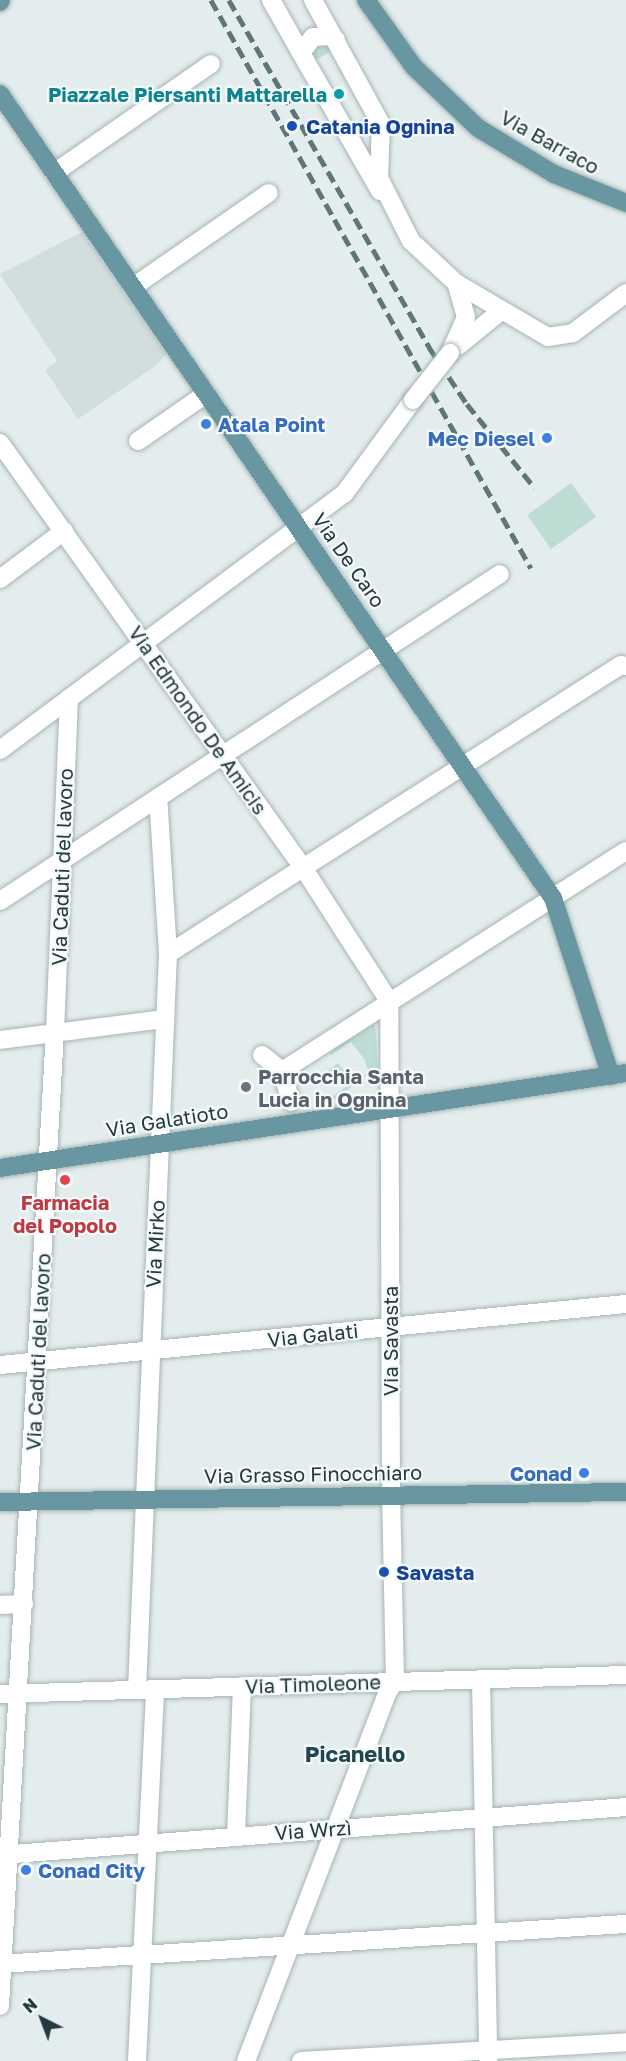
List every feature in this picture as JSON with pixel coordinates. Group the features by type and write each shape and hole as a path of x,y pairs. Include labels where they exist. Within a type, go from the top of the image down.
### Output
{"main road":[{"name":"Via Barraco","path":"366,0 414,66 478,128 554,174 626,203"},
{"name":"Via De Caro","path":"0,94 553,898 618,1075"},
{"name":"Via Galatioto","path":"0,1168 618,1075"},
{"name":"Via Grasso Finocchiaro","path":"0,1502 626,1492"}],"street":[{"path":"272,0 345,133 411,242 456,282 495,308 548,337 573,333 626,293"},
{"path":"314,0 381,124 379,178 390,205"},
{"path":"301,53 313,38 329,36 336,40"},
{"path":"54,173 211,63"},
{"path":"345,133 352,138 370,137 381,124"},
{"path":"133,287 269,193"},
{"path":"450,353 466,317 456,282"},
{"path":"466,317 495,308"},
{"path":"0,750 344,494 450,353 495,308"},
{"path":"138,441 207,394"},
{"name":"Via Edmondo De Amicis","path":"1,447 64,531 304,869 389,1001"},
{"path":"0,579 64,531"},
{"path":"0,901 500,574"},
{"path":"168,954 621,664 626,666"},
{"name":"Via Caduti del lavoro","path":"0,2006 9,1694 24,1605 55,1032 69,698"},
{"name":"Via Mirko","path":"136,1690 168,954 158,797"},
{"path":"282,1071 626,851"},
{"name":"Via Savasta","path":"389,1001 391,1496 395,1681"},
{"path":"0,1040 164,1019"},
{"path":"262,1055 282,1071 291,1102"},
{"name":"Via Galati","path":"0,1365 626,1304"},
{"path":"0,1605 24,1605"},
{"name":"Via Timoleone","path":"9,1694 626,1676"},
{"path":"481,1680 488,2056"},
{"path":"246,2061 387,1693 395,1681"},
{"path":"236,1836 242,1686"},
{"path":"137,2061 155,1690"},
{"name":"Via Wrzì","path":"5,1854 626,1807"},
{"path":"1,1964 626,1924"},
{"path":"302,2061 488,2056 626,2042"}],"shaded area":[{"path":"82,232 166,354 157,365 78,419 45,370 57,361 0,274"}],"green space":[{"path":"321,41 335,49 312,62 311,52"},
{"path":"373,112 374,126 367,132 357,132 350,126"},
{"path":"571,483 596,517 551,549 527,515"},
{"path":"375,1023 378,1068 363,1078 368,1071 365,1060 351,1042 331,1055 329,1052"},
{"path":"338,1063 345,1072 327,1084 321,1075"},
{"path":"358,1078 360,1081 322,1108 321,1105"}],"railway":[{"path":"211,0 531,568"},
{"path":"229,0 429,347 467,404 535,488"}],"place":[{"name":"Piazzale Piersanti Mattarella","path":"339,94"},
{"name":"Catania Ognina","path":"292,126"},
{"name":"Atala Point","path":"206,424"},
{"name":"Mec Diesel","path":"547,438"},
{"name":"Parrocchia Santa Lucia in Ognina","path":"246,1087"},
{"name":"Farmacia del Popolo","path":"65,1180"},
{"name":"Conad","path":"584,1473"},
{"name":"Savasta","path":"384,1572"},
{"name":"Conad City","path":"26,1870"}],"district":[{"name":"Picanello","path":"355,1754"}]}
